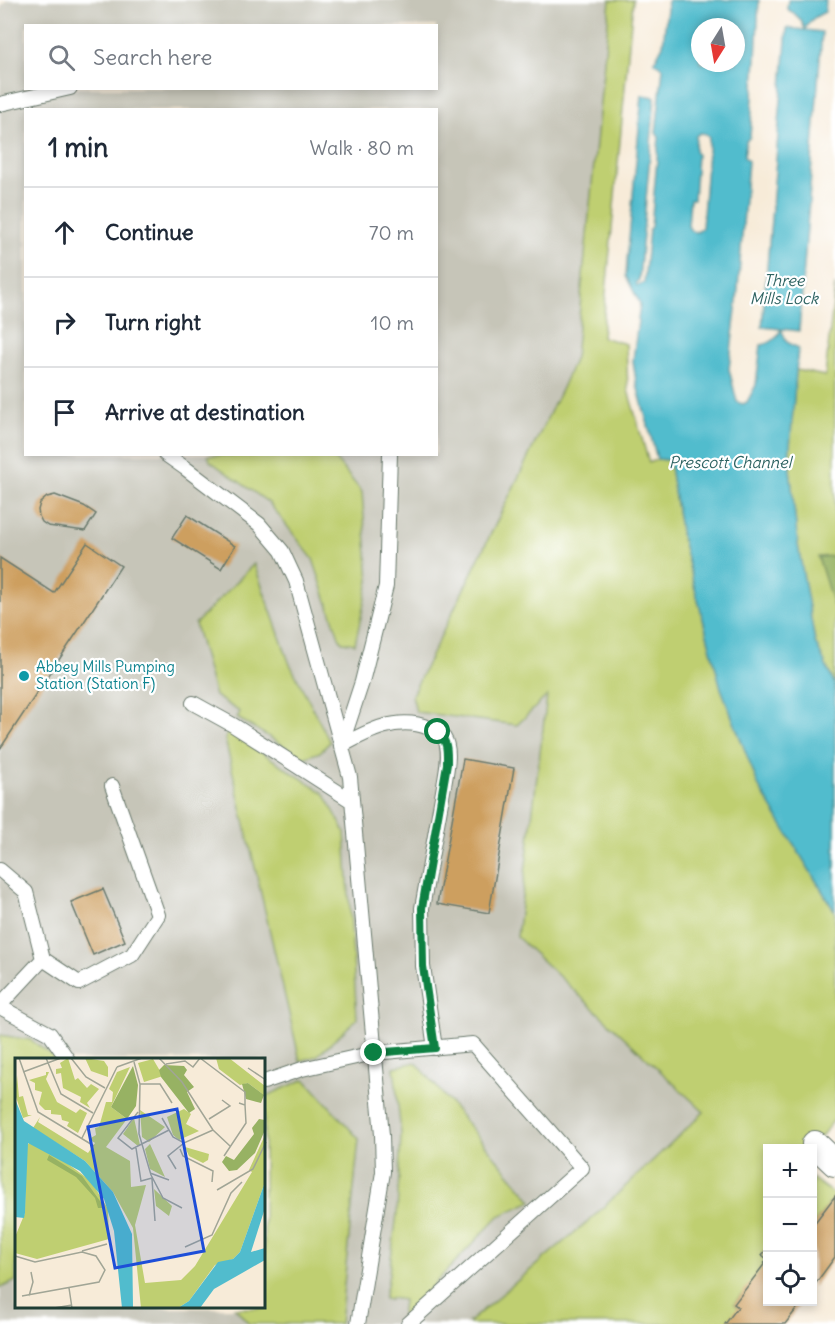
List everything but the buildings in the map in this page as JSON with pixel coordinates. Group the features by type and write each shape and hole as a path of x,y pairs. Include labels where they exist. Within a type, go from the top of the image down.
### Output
{"street":[{"path":"817,1146 835,1163"}],"lane":[{"path":"0,104 61,90"},
{"path":"168,456 259,524 282,551 296,581 350,777 382,1135 383,1172 358,1324"},
{"path":"341,746 362,682 386,586 390,456"},
{"path":"194,703 352,801"},
{"path":"341,746 370,730 399,723 420,724 438,732 445,739 447,747 445,780 422,908 423,966 435,1048"},
{"path":"0,870 26,892 44,959 79,983 132,955 158,915 112,786"},
{"path":"44,959 0,1006 50,1034 67,1058"},
{"path":"266,1081 302,1069 374,1053 473,1044 582,1168 408,1324"}],"shaded area":[{"path":"7,0 610,0 575,358 597,402 517,937 704,1112 594,1216 469,1322 470,1324 0,1324 0,8"}],"green space":[{"path":"610,0 633,0 602,337 626,344 628,390 649,463 657,459 669,460 681,535 721,688 759,786 835,912 835,1119 815,1144 763,1144 763,1306 773,1306 767,1314 741,1295 734,1304 747,1315 725,1324 470,1324 469,1322 594,1216 704,1112 517,937 547,696 517,725 416,712 412,695 575,358"},
{"path":"835,285 835,685 815,642 798,545 789,459 796,370 825,376"},
{"path":"208,456 333,456 362,492 369,581 355,644 342,642 313,559 269,503 210,461"},
{"path":"835,556 835,611 818,557"},
{"path":"254,564 289,662 330,742 320,752 304,758 237,718 240,712 215,696 195,624"},
{"path":"229,731 324,793 345,832 357,1019 317,1056 300,1061 225,739"},
{"path":"0,1035 31,1040 55,1058 15,1058 15,1281 0,1288"},
{"path":"416,1062 532,1201 499,1216 401,1319 403,1300 384,1299 397,1213 401,1134 394,1067"},
{"path":"305,1079 359,1139 340,1324 249,1324 236,1309 266,1309 266,1096"},
{"path":"817,1182 835,1195 835,1208 829,1204 817,1220"}],"water":[{"name":"Prescott Channel","path":"668,0 759,0 750,137 746,141 744,157 748,161 737,301 729,369 737,402 743,404 747,402 756,385 761,345 773,340 781,329 787,342 798,348 789,459 798,545 815,642 835,685 835,912 759,787 721,688 681,535 669,460 657,459 636,381 633,361 640,304 626,276 642,95 655,97 639,280 636,282 637,286 644,283 659,137 656,133 663,68 654,62 663,45","holes":["700,133 706,134 709,138 702,228 694,232 688,226 690,199 694,199 696,136"]},
{"path":"788,0 826,0 825,12 813,19 805,30 798,17 787,9"},
{"name":"Three Mills Lock","path":"787,28 822,32 799,331 762,327"}],"place":[{"name":"Abbey Mills Pumping Station (Station F)","path":"24,676"}],"route":[{"path":"374,1053 435,1048 423,966 422,908 447,764 445,739 438,732"}]}
